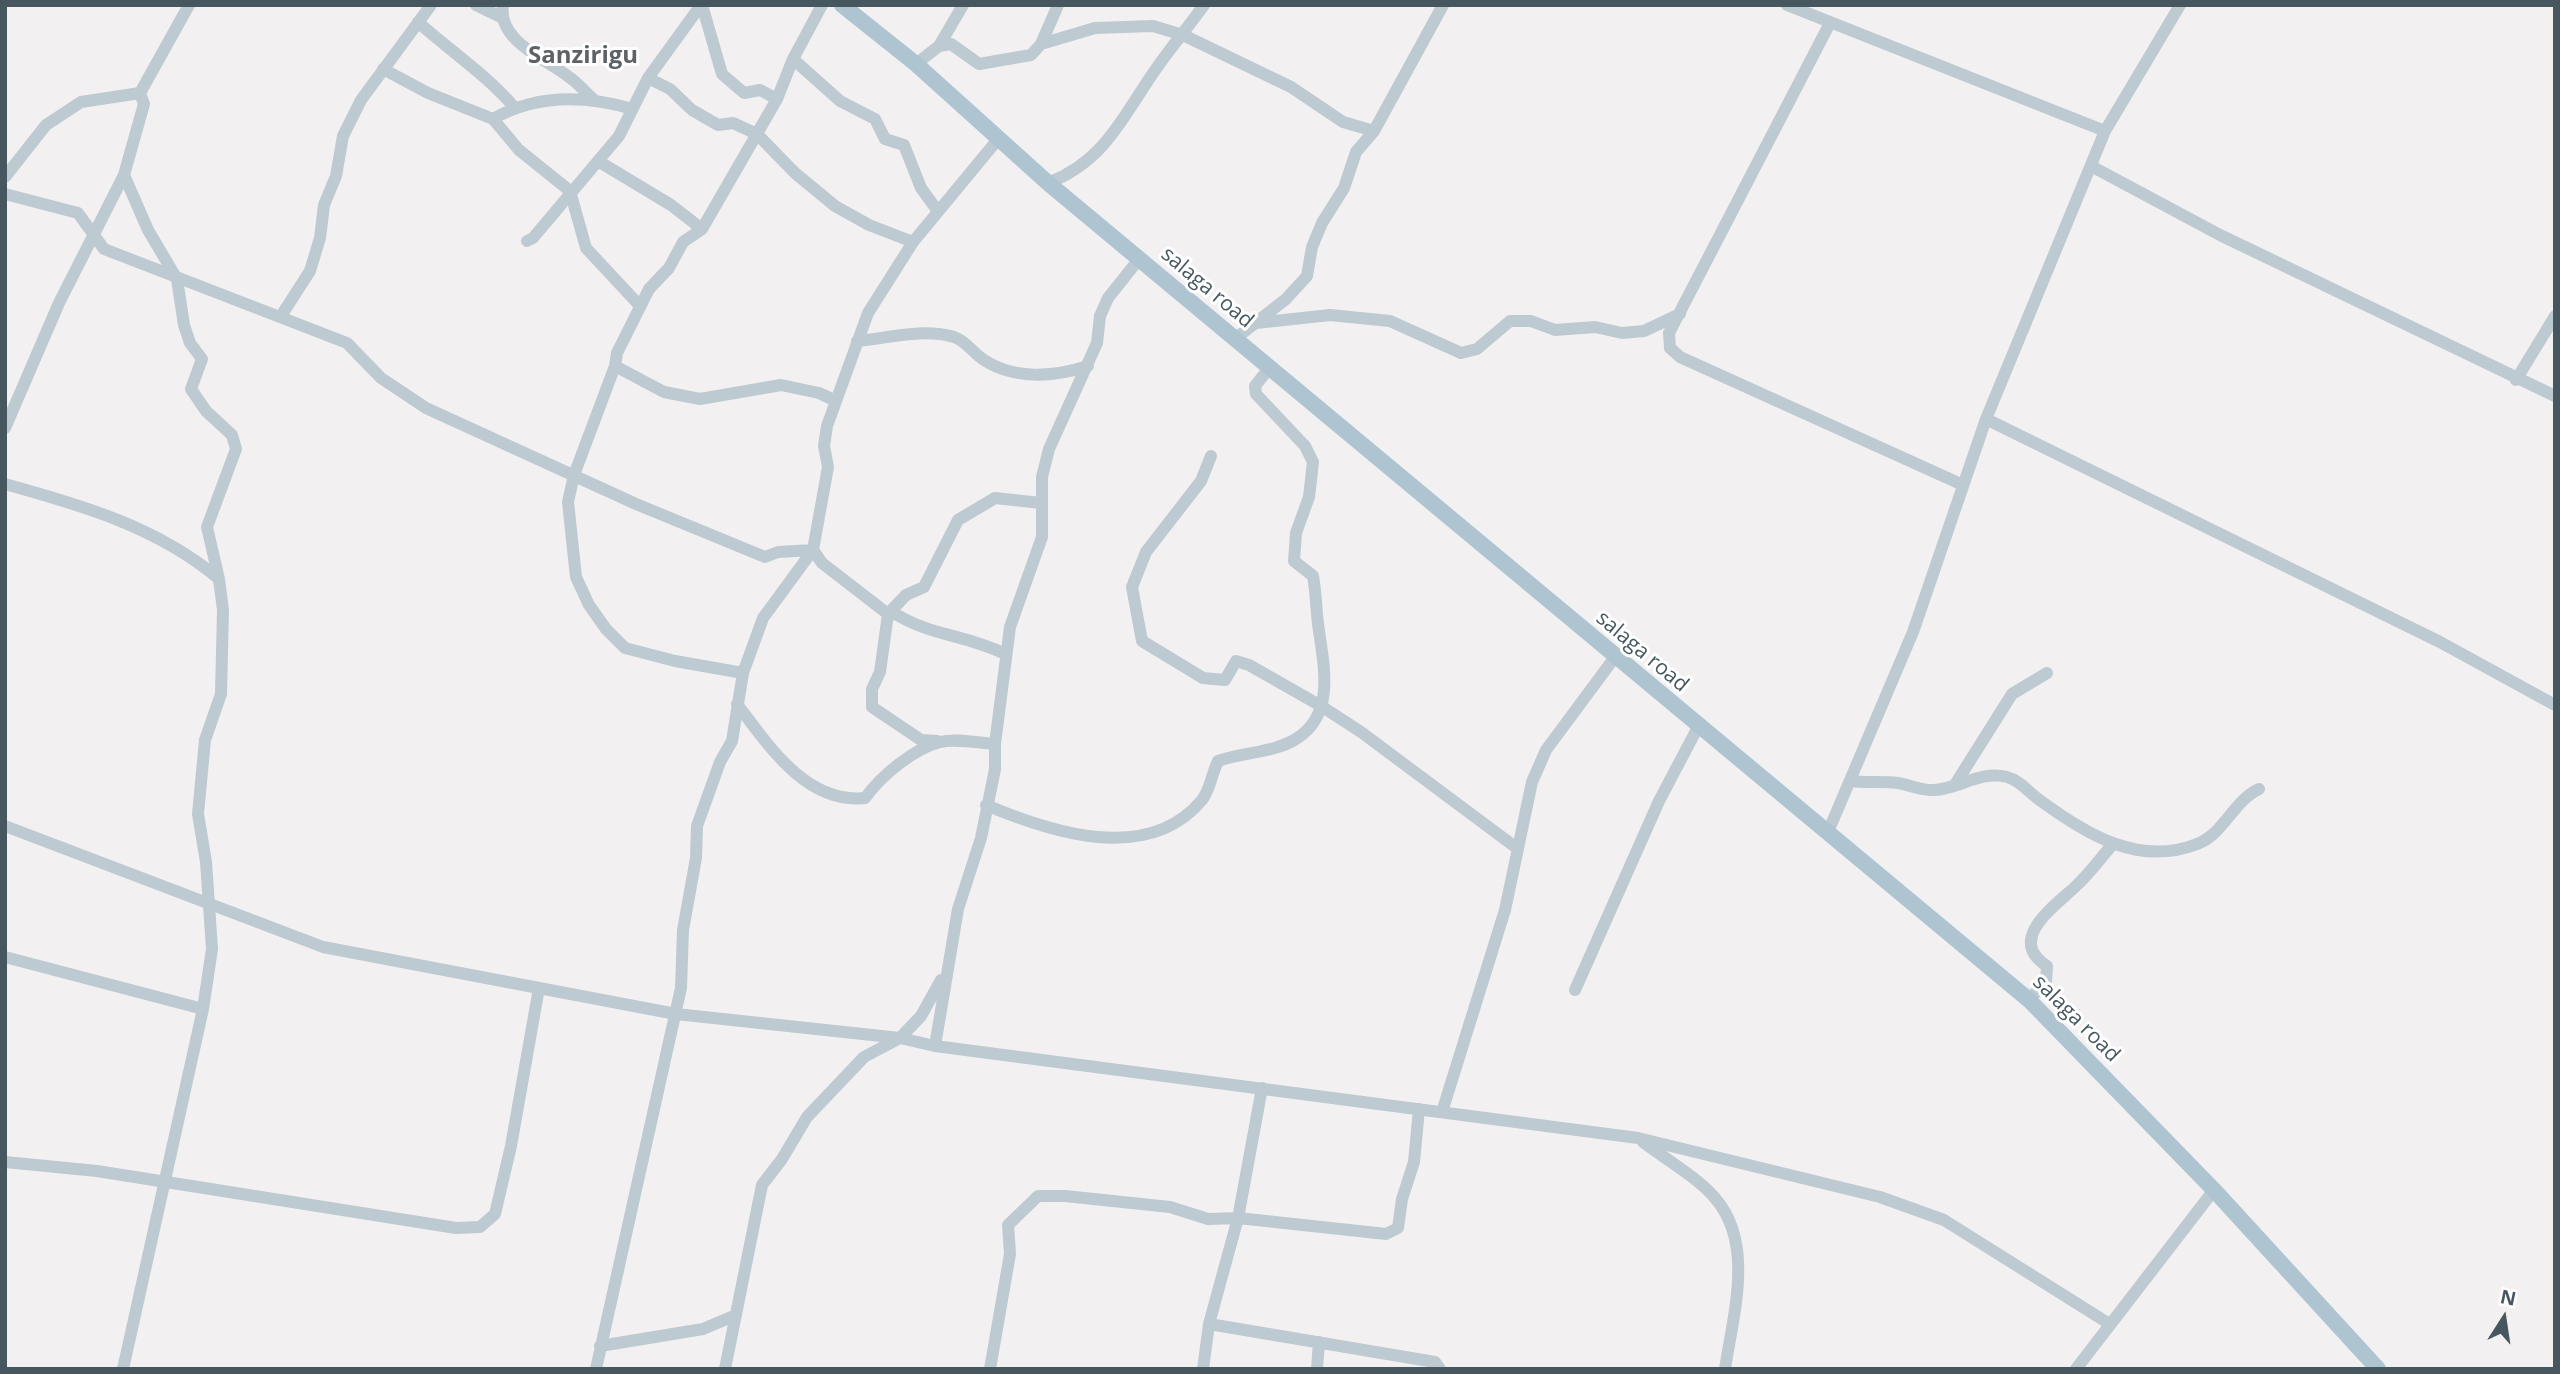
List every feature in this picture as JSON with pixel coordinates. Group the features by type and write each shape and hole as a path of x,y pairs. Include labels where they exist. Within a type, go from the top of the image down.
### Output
{"main road":[{"name":"salaga road","path":"842,5 916,64 1048,183 2029,1000 2214,1191 2378,1369"}],"street":[{"path":"5,428 59,303 124,175 144,104 140,93 189,5"},
{"path":"281,316 310,271 320,238 324,205 336,176 343,136 361,100 431,5"},
{"path":"475,5 502,11 512,36 569,76 593,99"},
{"path":"527,241 533,238 619,135 648,78 701,5"},
{"path":"701,5 722,74 744,93 760,90 777,99"},
{"path":"743,673 684,663 625,648 606,629 589,605 576,577 568,502 574,475 615,366 617,353 640,306 649,289 669,268 682,242 702,229 777,99 793,59 822,5"},
{"path":"916,64 939,46 963,5"},
{"path":"939,46 951,44 979,64 1031,55 1041,44 1058,5"},
{"path":"1048,183 1083,167 1125,120 1158,66 1204,5"},
{"path":"1236,338 1286,299 1307,276 1312,247 1322,223 1344,188 1356,152 1374,131 1443,5"},
{"path":"1787,5 2105,131"},
{"path":"1828,832 1913,632 1986,419 2105,131 2180,5"},
{"path":"418,22 477,74 495,85 514,107"},
{"path":"1830,23 1669,333 1670,348 1680,357 1963,485"},
{"path":"1041,44 1095,28 1153,26 1183,35 1291,87 1343,122 1374,131"},
{"path":"793,59 840,101 875,119 885,139 904,145 921,188 937,210"},
{"path":"383,69 428,93 493,120 519,150 570,191 586,248 640,306"},
{"path":"648,78 670,89 692,110 718,125 733,123 757,134 795,173 835,205 869,225 913,242"},
{"path":"5,177 46,125 81,102 140,93"},
{"path":"493,120 514,107 568,97 593,99 632,109"},
{"path":"596,1369 676,1014 697,826 712,782 732,741 743,673 763,618 813,550 828,467 824,446 827,426 868,313 913,242 999,138"},
{"path":"598,161 671,205 702,229"},
{"path":"2091,166 2220,235 2516,380 2555,396"},
{"path":"123,1369 203,1009 212,949 198,814 205,740 221,694 223,610 208,527 236,449 232,435 206,411 191,389 202,359 190,343 184,325 177,279 148,230 124,175"},
{"path":"5,194 78,213 104,249 347,343 381,378 426,408 636,504 765,557 778,552 813,550"},
{"path":"935,1046 958,909 981,838 995,769 995,744 1004,684 1005,654 1021,590 1042,537 1042,477 1049,449 1097,343 1100,316 1108,298 1139,259"},
{"path":"1256,323 1330,315 1390,321 1461,353 1477,349 1510,321 1531,321 1555,330 1595,327 1622,333 1644,331 1680,313"},
{"path":"2516,380 2555,316"},
{"path":"858,341 929,332 957,338 984,360 1015,373 1060,375 1088,366"},
{"path":"615,366 664,392 700,399 781,385 819,393 836,401"},
{"path":"986,805 1039,827 1101,837 1143,836 1189,814 1204,798 1218,761 1296,739 1312,726 1321,706 1325,675 1313,576 1294,561 1296,533 1309,497 1313,462 1305,446 1256,394 1255,386 1270,368"},
{"path":"1986,419 2428,636 2555,705"},
{"path":"1211,456 1200,481 1146,552 1132,587 1142,641 1203,678 1225,680 1236,661 1321,706 1518,849"},
{"path":"5,484 100,511 193,556 219,579"},
{"path":"995,744 921,740 872,707 872,689 880,672 890,613 906,595 925,587 958,520 995,498 1041,503"},
{"path":"813,550 822,563 890,613 918,628 974,640 1005,654"},
{"path":"1441,1112 1505,910 1532,782 1546,750 1615,657"},
{"path":"1956,783 2012,694 2047,673"},
{"path":"737,704 800,778 848,799 865,798 874,785 916,753 941,741"},
{"path":"1575,990 1659,801 1698,727"},
{"path":"1850,781 1900,783 1936,791 1985,776 2008,777 2070,823 2112,845 2146,851 2173,851 2199,844 2212,836 2246,795 2259,789"},
{"path":"5,826 209,901 323,947 676,1014 900,1038 935,1046 1638,1138 1880,1197 1944,1220 2108,1323"},
{"path":"2029,1000 2046,981 2047,966 2037,959 2031,950 2030,938 2052,906 2090,872 2112,845"},
{"path":"5,957 203,1009"},
{"path":"725,1369 752,1222 762,1185 782,1159 807,1117 864,1057 900,1038 921,1016 946,973"},
{"path":"5,1162 97,1171 456,1228 480,1227 495,1214 511,1146 539,988"},
{"path":"1202,1369 1209,1324 1238,1217 1262,1088"},
{"path":"990,1369 1010,1254 1008,1225 1038,1196 1065,1196 1170,1207 1208,1219 1238,1217 1386,1234 1398,1228 1402,1199 1414,1161 1419,1109"},
{"path":"1638,1138 1715,1198 1735,1233 1739,1272 1725,1369"},
{"path":"2076,1369 2108,1323 2214,1191"},
{"path":"600,1346 703,1329 736,1315"},
{"path":"1209,1324 1435,1363 1440,1369"},
{"path":"1317,1369 1319,1342"},
{"path":"714,1369 727,1350"}],"district":[{"name":"Sanzirigu","path":"583,56"}]}
